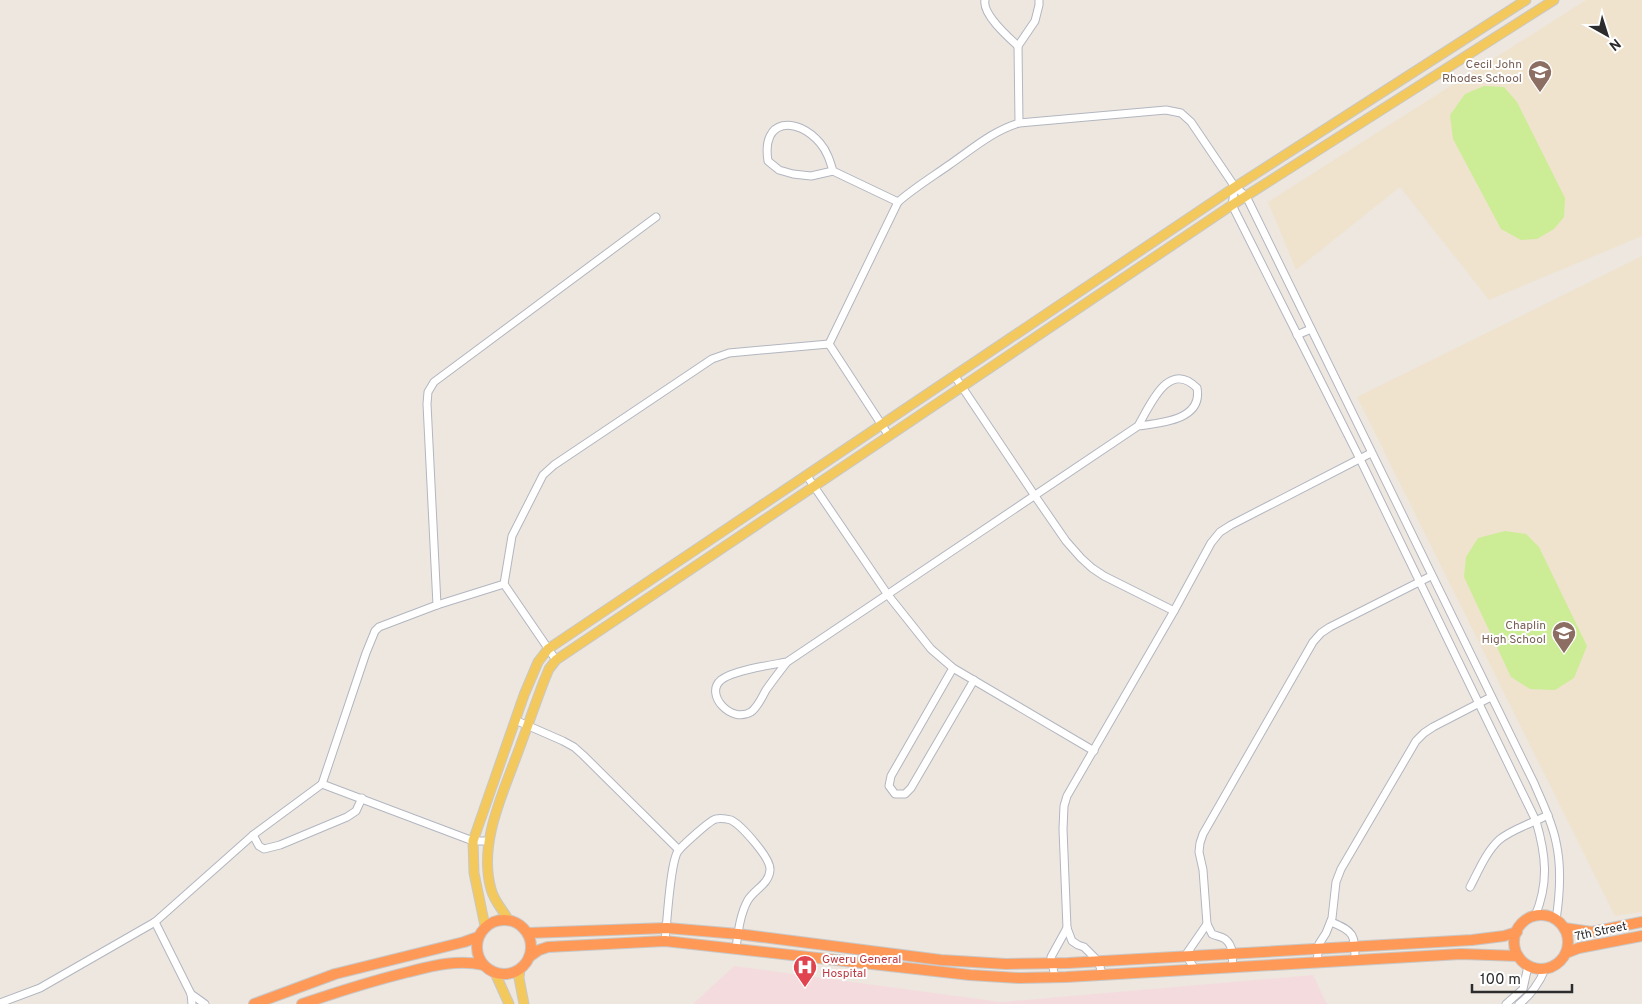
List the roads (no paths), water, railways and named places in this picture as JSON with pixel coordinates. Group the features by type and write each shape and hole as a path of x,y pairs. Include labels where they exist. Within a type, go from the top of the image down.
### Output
{"highway":[{"path":"1536,916 1550,917 1556,920 1564,928 1567,936 1566,954 1561,961 1545,969 1536,969 1528,966 1518,956 1515,948 1516,932 1521,925 1536,916"},
{"path":"483,965 476,947 478,937 485,926 495,920 508,919 519,924 528,933 531,944 529,957"},
{"name":"7th Street","path":"1564,928 1592,932 1642,922"},
{"path":"528,933 666,928 738,934 927,958 1006,964 1052,964 1472,940 1504,936 1516,932"},
{"name":"7th Street","path":"1566,954 1579,948 1642,936"},
{"path":"254,1004 335,974 478,937"},
{"path":"778,953 779,939"},
{"path":"302,1004 375,980 437,965 470,962 483,965 496,973 506,974 520,969 529,957 538,950 548,947 665,941 926,970 1019,978 1104,976 1355,959 1461,954 1518,956"},
{"path":"846,961 847,948"},
{"path":"926,970 927,958"}],"main road":[{"path":"485,926 474,873 473,841 515,720 538,662 548,649 1235,187 1526,0"},
{"path":"508,919 497,903 491,889 487,863 488,841 502,794 549,669 556,660 1232,204 1554,0"},
{"path":"520,969 519,978 524,1004"},
{"path":"496,973 509,1004"}],"street":[{"path":"985,0 984,3 987,11 994,22 1018,46"},
{"path":"1019,123 1018,46 1035,21 1039,0"},
{"path":"829,344 898,202 912,190 987,138 1006,127 1019,123 1166,110 1180,113 1190,122 1235,187 1246,196 1548,815 1557,842 1560,867 1560,894 1556,920"},
{"path":"834,171 828,154 820,143 811,134 799,127 781,126 775,129 771,135 766,148 768,161 779,170 811,176 834,171 898,202"},
{"path":"1235,187 1232,204 1360,459 1536,821 1543,845 1545,862 1542,901 1536,916"},
{"path":"437,605 427,404 428,392 434,382 656,217"},
{"path":"1297,335 1311,329"},
{"path":"829,344 889,436"},
{"path":"556,660 504,584 512,536 543,475 554,465 712,359 729,353 829,344"},
{"path":"954,375 1066,541 1092,568 1174,611"},
{"path":"787,662 737,672 721,679 715,691 719,701 731,713 742,715 750,712 756,707 787,662 1138,426 1185,416 1197,403 1197,388 1186,380 1176,379 1170,381 1161,388 1138,426"},
{"path":"1104,976 1098,962 1084,947 1072,941 1067,928 1064,885 1064,806 1073,785 1174,611 1211,543 1220,532 1230,525 1372,453"},
{"path":"806,476 888,595 931,650 954,668 1094,751"},
{"path":"1232,968 1233,954 1227,942 1212,934 1207,924 1200,852 1203,834 1313,642 1330,627 1431,576"},
{"path":"0,1003 40,988 155,922 253,835 322,784 375,631 379,627 437,605 504,584"},
{"path":"954,668 892,776 889,786 896,794 905,794 911,788 974,680"},
{"path":"1317,962 1319,944 1330,922 1336,882 1341,869 1416,741 1433,727 1491,697"},
{"path":"515,720 568,744 584,755 679,850"},
{"path":"322,784 473,841 488,841"},
{"path":"253,835 259,846 264,849 280,845 347,817 356,811 362,798"},
{"path":"1470,887 1493,846 1499,840 1548,815"},
{"path":"665,941 673,868 679,850 706,823 714,819 722,819 731,820 737,825 770,861 768,877 748,900 736,948"},
{"path":"155,922 191,994 192,1004"},
{"path":"1330,922 1349,931 1354,937 1355,959"},
{"path":"1196,970 1186,956 1188,949 1207,924"},
{"path":"1055,978 1051,957 1067,928"},
{"path":"1506,1004 1523,989 1528,966"},
{"path":"1519,1004 1530,994 1545,969"},
{"path":"1523,989 1530,994"},
{"path":"191,994 205,1004"}],"place":[{"name":"Cecil John Rhodes School","path":"1540,93"},
{"name":"Chaplin High School","path":"1564,654"},
{"name":"Gweru General Hospital","path":"805,988"}]}
